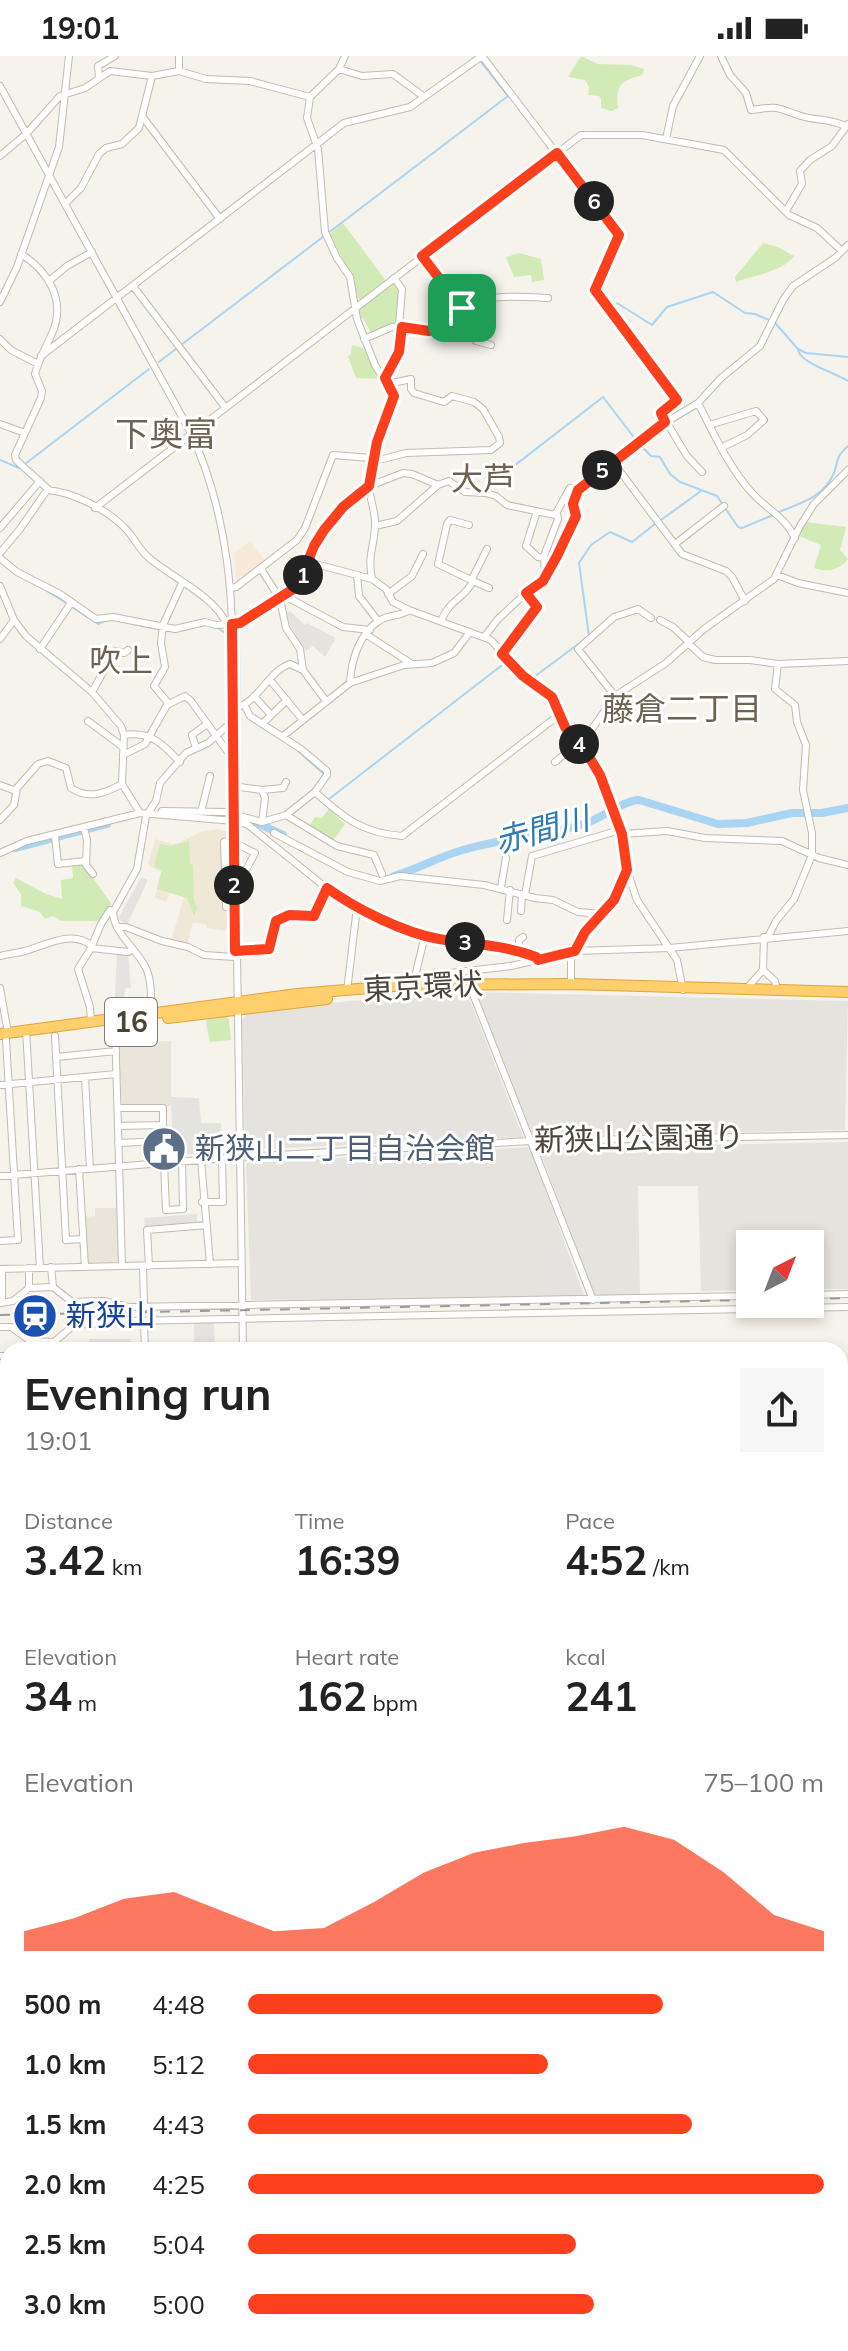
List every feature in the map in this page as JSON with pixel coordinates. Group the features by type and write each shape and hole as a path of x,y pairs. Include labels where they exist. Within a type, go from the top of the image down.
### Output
{"highway":[{"name":"東京環状","path":"26,1034 151,1014 409,986 445,979 848,994"},
{"name":"東京環状","path":"4,1037 347,991 409,986 848,994"}],"street":[{"path":"0,302 21,254 59,147 69,56"},
{"path":"99,78 98,66 115,56"},
{"path":"179,56 179,71"},
{"path":"345,56 339,69 310,97 307,118 317,146 326,234 350,277 354,308 364,339 394,396 373,459 369,486 375,526 369,554 372,579"},
{"path":"666,139 673,106 700,56"},
{"path":"721,56 730,75 746,93 751,110 765,106 781,107 801,116 829,119 847,125 832,146 810,160 800,171 802,184 786,211"},
{"path":"39,360 344,123 404,110 480,58 619,235 595,290 677,400 661,413 687,456 702,472"},
{"path":"339,69 362,76 393,74 423,96"},
{"path":"0,156 64,94 85,88 110,71 152,76 179,71 206,79 259,83 310,97"},
{"path":"65,204 81,188 99,154 128,139 139,128 152,76"},
{"path":"0,86 191,433 205,464 228,558 243,1342"},
{"path":"142,116 220,219"},
{"path":"95,508 581,135 642,135 714,147 728,153 794,218 817,228 842,251"},
{"path":"485,636 498,619 545,577 576,516 573,504 578,490 665,422 698,403 721,378 760,346 793,286 848,245"},
{"path":"49,281 92,252"},
{"path":"21,254 41,268 49,281 56,321 35,374 42,391 41,398 15,455 16,460 49,490 72,495 124,527 146,555 210,600 229,624"},
{"path":"422,256 462,308 479,317 476,341 491,345"},
{"path":"386,381 399,352 402,289 394,278"},
{"path":"133,286 225,407"},
{"path":"364,339 386,328 429,331 462,308 496,296 548,298"},
{"path":"0,339 11,350 39,360"},
{"path":"230,588 236,587 294,544 305,528 333,455 373,459 432,451 491,450 498,446 501,440 485,412 474,402 452,396 444,402 414,393 411,379 386,381"},
{"path":"698,403 721,448 754,495 778,513 795,538"},
{"path":"709,425 756,411 764,420 747,435 721,448"},
{"path":"0,424 25,433"},
{"path":"613,462 684,555 715,565 730,574 745,601"},
{"path":"555,762 580,744 615,696 666,663 704,629 777,575 814,504 848,470"},
{"path":"49,490 0,556 17,572 60,594 96,619 113,617 175,629 205,622 240,623 282,598 298,586 314,546 333,518 369,486 403,473 438,485"},
{"path":"0,528 40,481"},
{"path":"375,526 397,521 438,485 449,481 459,490 496,496 507,505 557,514"},
{"path":"545,577 544,558 557,514 566,492 573,487 578,490"},
{"path":"675,544 724,506"},
{"path":"537,511 526,546 538,557 544,558"},
{"path":"469,525 448,522 437,561 489,588"},
{"path":"0,536 7,544"},
{"path":"441,621 449,605 464,595 487,549"},
{"path":"388,594 412,576 423,554"},
{"path":"308,562 372,579 393,602 485,636 523,676 552,697 559,715 600,775 621,832 627,870 637,900 677,960 683,990"},
{"path":"261,569 282,598 286,628 300,649 303,670 326,701"},
{"path":"777,575 798,583 848,593"},
{"path":"357,576 359,596 378,621"},
{"path":"169,704 154,686 165,667 161,643 163,628 182,583"},
{"path":"0,586 14,620 26,636 92,692 118,721 124,735 122,784 146,812"},
{"path":"502,654 537,607 526,593"},
{"path":"282,598 343,627 368,633 412,664"},
{"path":"40,649 71,603"},
{"path":"615,696 578,649 619,614 638,609 651,618"},
{"path":"350,683 352,659 368,633 378,621 409,610"},
{"path":"0,639 14,620"},
{"path":"660,620 673,627 709,660 744,659 778,664 848,661"},
{"path":"283,736 350,683 412,664 426,665 449,656 470,632"},
{"path":"92,692 115,651 124,653 128,650"},
{"path":"232,708 245,706 284,666 290,664 303,670"},
{"path":"746,989 763,970 766,937 796,895 812,855 803,790 806,745 797,722 795,705 775,689 778,664"},
{"path":"270,680 302,719"},
{"path":"254,696 271,715"},
{"path":"123,752 140,748 169,704 187,697 227,751 233,752"},
{"path":"262,724 287,700"},
{"path":"0,840 2,852 27,841 55,837 146,812 234,817 262,822 286,815 313,793 327,771 283,736 250,716 245,706"},
{"path":"313,793 359,828 406,835 559,715"},
{"path":"88,721 123,752"},
{"path":"196,748 192,735 207,724"},
{"path":"91,1023 90,1007 78,969 92,947 101,924 114,909 137,869 146,812 160,783 186,753 216,737 226,727 233,726"},
{"path":"124,735 148,735 180,762"},
{"path":"0,820 14,805 16,791 38,764 48,761 66,768 71,788 83,794 99,794 122,784"},
{"path":"198,814 210,776"},
{"path":"233,786 262,790 283,788 286,782"},
{"path":"0,785 16,791"},
{"path":"262,790 265,798 262,822"},
{"path":"286,815 337,846 374,855 382,874"},
{"path":"234,817 357,907 425,935 519,951 538,960"},
{"path":"271,844 274,832 272,821"},
{"path":"84,829 86,867 93,874"},
{"path":"521,911 532,856 621,832 667,831 705,838 782,841 812,855 848,865"},
{"path":"274,832 348,872 380,881 400,876 501,887 553,900 578,912 602,914"},
{"path":"55,837 58,864 85,861"},
{"path":"234,871 246,870 255,853 224,842 226,907 235,907"},
{"path":"501,887 506,858"},
{"path":"571,984 573,951 585,932 614,900 627,870"},
{"path":"117,927 126,927 204,955 269,949 276,921 289,915 314,916 327,888"},
{"path":"507,920 510,890"},
{"path":"347,991 357,907"},
{"path":"114,909 117,927 149,976 151,1014"},
{"path":"445,979 573,951 670,948 848,931"},
{"path":"409,986 425,935"},
{"path":"519,951 519,940 523,937"},
{"path":"0,956 59,939 87,941 92,947 128,952 133,949"},
{"path":"763,970 775,981 777,990"},
{"path":"0,988 4,1085 10,1118 18,1240 0,1241"},
{"path":"471,989 593,1300"},
{"path":"115,1024 122,1266"},
{"path":"26,1034 40,1268"},
{"path":"55,1036 66,1240 83,1239"},
{"path":"56,1057 116,1051"},
{"path":"4,1085 116,1074"},
{"path":"85,1077 90,1169"},
{"path":"118,1108 163,1108 163,1141 118,1143"},
{"path":"0,1119 10,1118"},
{"path":"118,1126 163,1125"},
{"name":"新狭山公園通り","path":"0,1176 222,1158 531,1141 848,1135"},
{"path":"202,1202 223,1202 222,1158"},
{"path":"201,1160 202,1202 210,1264"},
{"path":"164,1163 166,1210 183,1209 182,1161"},
{"path":"79,1169 85,1267"},
{"path":"144,1307 147,1230 207,1225"},
{"path":"241,1263 1,1269 1,1303 13,1301 29,1288 53,1287 72,1302 104,1301 129,1307 736,1296"},
{"path":"51,1267 53,1287"},
{"path":"29,1268 29,1288"},
{"path":"824,1295 848,1294"},
{"path":"58,1342 74,1325 144,1321 848,1307"},
{"path":"144,1321 145,1342"},
{"path":"0,1327 11,1327 28,1342"}],"shaded area":[{"path":"250,541 266,562 237,584 234,553"},
{"path":"290,611 305,625 307,623 336,638 325,657 313,646 306,651 290,625 287,612"},
{"path":"226,831 226,839 222,838 222,841 228,931 193,922 187,944 171,941 184,897 170,892 166,902 155,898 161,872 148,865 155,839 179,843 200,832"},
{"path":"141,877 148,880 127,925 118,919"},
{"path":"117,953 128,953 131,988 126,988 122,1004 128,1013 114,1016"},
{"path":"476,992 848,1001 845,1130 533,1136"},
{"path":"468,995 523,1137 245,1150 242,1020 248,1013 349,1001"},
{"path":"487,1007 555,1010 553,1037 519,1034 518,1065 508,1065"},
{"path":"171,1041 171,1106 122,1107 118,1043"},
{"path":"257,1093 258,1115 263,1116 264,1142 248,1143 245,1094"},
{"path":"171,1097 199,1098 201,1123 221,1123 222,1153 202,1155 201,1151 194,1151 194,1154 173,1155"},
{"path":"848,1142 848,1289 824,1289 824,1230 736,1230 736,1290 701,1291 698,1186 638,1186 640,1295 594,1295 539,1148"},
{"path":"530,1147 584,1296 251,1300 248,1163"},
{"path":"359,1157 362,1205 325,1206 323,1160"},
{"path":"95,1208 117,1208 119,1262 87,1263 85,1217 95,1216"},
{"path":"197,1214 197,1224 145,1228 144,1218"},
{"path":"549,1253 568,1253 584,1295 526,1297 527,1288 556,1287 556,1264 550,1263"},
{"path":"214,1322 215,1342 194,1342 194,1323"},
{"path":"89,1339 130,1339 130,1342 89,1342"}],"green space":[{"path":"581,56 598,64 631,65 644,69 642,75 621,85 618,108 612,111 601,108 599,96 588,95 589,87 585,80 568,77"},
{"path":"343,223 386,281 359,301 354,281 330,234"},
{"path":"763,243 794,256 783,266 736,282 735,277"},
{"path":"519,253 541,259 544,280 532,282 531,275 514,277 506,257"},
{"path":"394,281 401,289 398,325 371,333 363,318 360,319 359,308"},
{"path":"352,345 363,348 380,379 356,378 348,356"},
{"path":"805,522 846,527 840,550 848,559 845,563 832,570 814,568 821,545 799,536"},
{"path":"329,809 345,824 332,842 308,828 315,817 322,818"},
{"path":"189,841 197,908 194,916 187,898 157,889 162,870 154,867 160,844 171,846"},
{"path":"72,864 83,864 111,903 108,915 97,921 61,921 53,916 45,919 40,912 21,906 21,894 13,883 16,878 62,899 61,880 73,878"},
{"path":"224,1016 229,1019 231,1040 210,1042 206,1023 209,1017"}],"waterway":[{"path":"181,345 508,96 481,62"},
{"path":"617,303 652,325 667,307 713,292 745,313 769,320"},
{"path":"776,324 798,349 806,353 848,357"},
{"path":"159,362 177,348"},
{"path":"798,350 812,364 848,381"},
{"path":"25,464 149,369"},
{"path":"483,490 603,397 636,440"},
{"path":"640,445 651,456 660,457 670,474 680,482 717,496 738,527 773,515"},
{"path":"779,512 811,498 824,488 834,473 839,456 848,446"},
{"path":"0,460 19,468"},
{"path":"661,520 701,491"},
{"path":"520,668 534,677 589,636 579,563 591,545 610,532 632,542 655,524"},
{"path":"47,591 68,604"},
{"path":"72,607 98,624 105,621"},
{"path":"126,622 137,625"},
{"path":"141,626 159,629"},
{"path":"216,627 227,634"},
{"path":"236,640 239,641 240,700"},
{"path":"329,799 506,662"},
{"path":"251,720 266,730"},
{"path":"298,751 324,774 311,792"},
{"path":"315,796 325,803"},
{"name":"赤間川","path":"394,876 463,850 584,824 639,800 718,824 747,823 792,813 822,813 848,808"},
{"name":"赤間川","path":"255,822 283,835"},
{"name":"赤間川","path":"16,848 107,824"}],"railway":[{"path":"824,1299 848,1298"},
{"path":"0,1315 736,1300"}],"place":[{"name":"新狭山二丁目自治会館","path":"164,1149"},
{"name":"新狭山","path":"35,1316"}],"district":[{"name":"下奥富","path":"166,434"},
{"name":"大芦","path":"483,479"},
{"name":"吹上","path":"121,661"},
{"name":"藤倉二丁目","path":"682,709"}],"route":[{"path":"557,153 619,235 595,290 677,400 661,413 665,422 578,490 573,504 576,516 557,556 543,581 526,593 537,607 502,654 523,676 552,697 565,727 582,745 600,775 622,834 627,870 614,900 585,932 575,951 538,960 505,946 425,935 357,907 327,888 314,916 289,915 276,921 269,949 235,951 232,624 240,623 298,586 324,530 343,507 369,486 377,442 394,396 385,378 399,352 402,327 429,331 462,308 422,256 557,153"}]}
